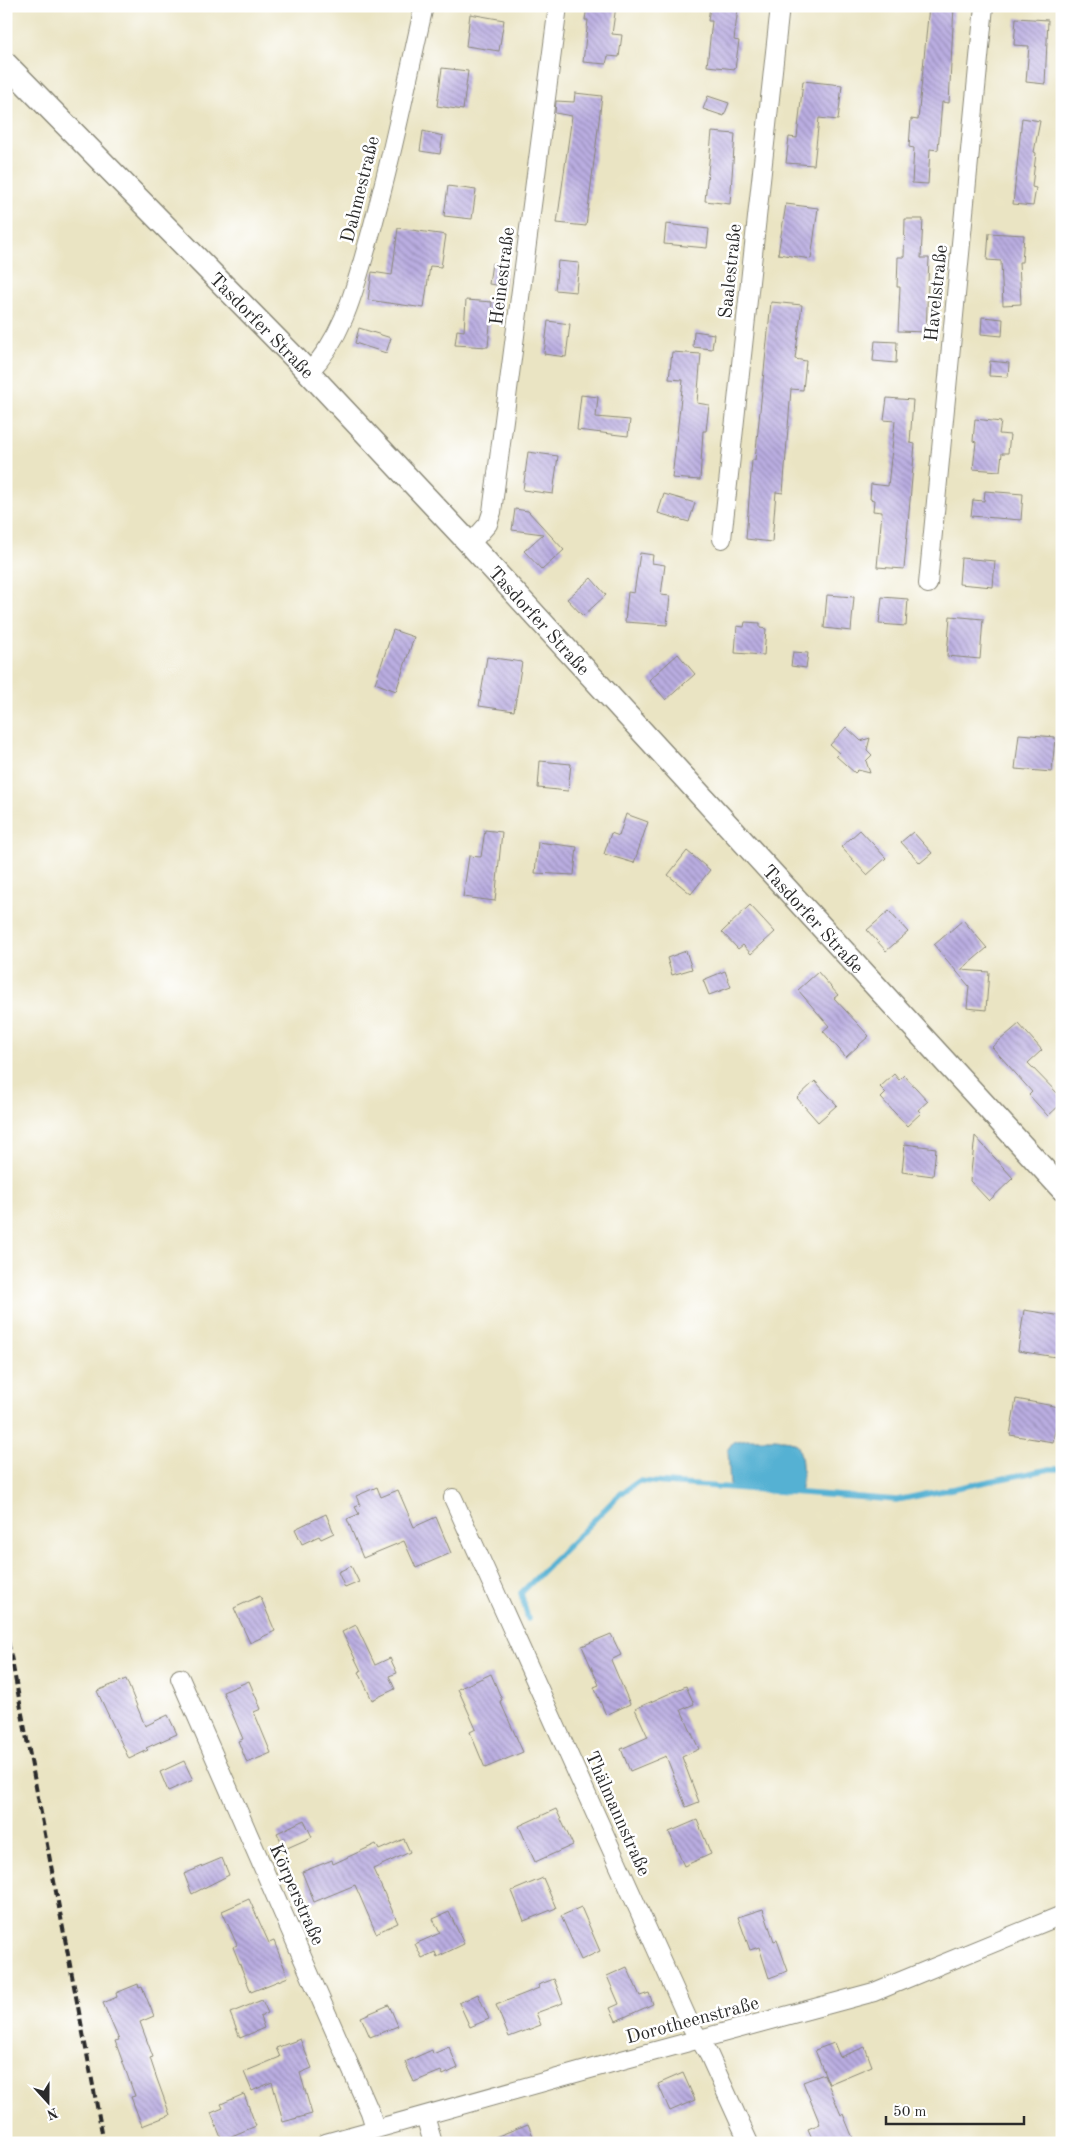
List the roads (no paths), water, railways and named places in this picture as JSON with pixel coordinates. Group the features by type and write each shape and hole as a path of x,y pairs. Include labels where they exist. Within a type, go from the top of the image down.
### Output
{"main road":[{"name":"Tasdorfer Straße","path":"6,64 309,372 470,544 1062,1189"}],"street":[{"name":"Dahmestraße","path":"309,372 331,344 348,309 380,202 424,6"},
{"name":"Heinestraße","path":"470,544 488,524 492,512 558,6"},
{"name":"Saalestraße","path":"722,539 780,6"},
{"name":"Havelstraße","path":"928,584 984,6"},
{"name":"Thälmannstraße","path":"453,1498 691,2026 708,2055 749,2143"},
{"name":"Körperstraße","path":"180,1678 366,2103 375,2128"},
{"name":"Dorotheenstraße","path":"326,2143 874,1992 1062,1915"},
{"path":"425,2116 433,2143"}],"water":[{"path":"747,1439 784,1439 797,1444 802,1468 800,1494 730,1488 728,1449 733,1442"}],"waterway":[{"path":"528,1619 521,1593 619,1495 639,1481 897,1500 1050,1469 1062,1469"}],"railway":[{"path":"6,1630 104,2143"}]}
